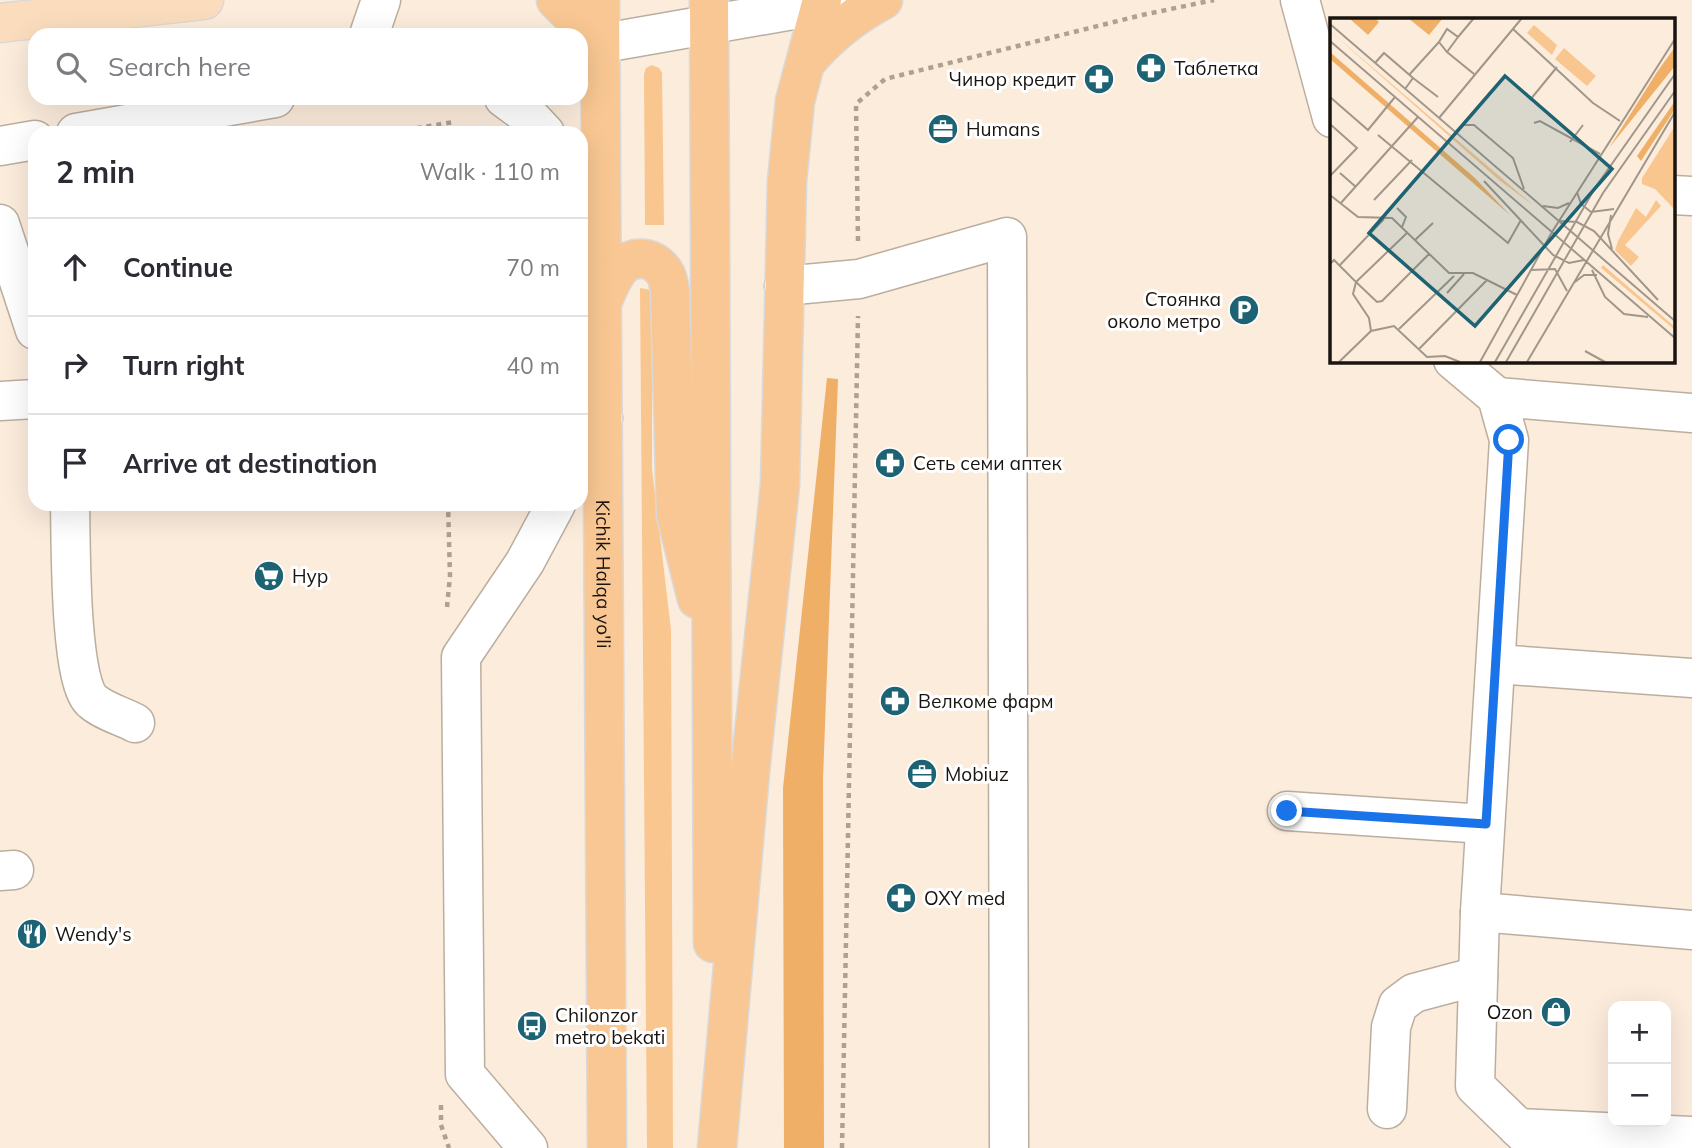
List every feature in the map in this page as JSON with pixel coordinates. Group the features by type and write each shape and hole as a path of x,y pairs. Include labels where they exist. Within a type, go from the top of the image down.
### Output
{"highway":[{"path":"556,0 577,28"},
{"name":"Kichik Halqa yo'li","path":"600,0 591,46 603,418 607,1148"},
{"path":"806,63 828,36 853,17 883,0"},
{"path":"715,1148 780,485 787,181 795,101 806,63 831,2"},
{"path":"709,13 715,1148"},
{"path":"601,305 610,283 628,261 641,258 655,261 666,275 670,291 676,515 712,655"}],"main road":[{"path":"0,23 204,0"}],"street":[{"path":"371,28 381,0"},
{"path":"1300,0 1330,111"},
{"path":"591,46 709,13 831,2"},
{"path":"116,126 235,105"},
{"path":"514,105 538,126"},
{"path":"0,146 28,141"},
{"path":"1674,195 1692,196"},
{"path":"588,221 601,305"},
{"path":"0,224 28,309"},
{"path":"784,286 859,279 1007,237 1009,1148"},
{"path":"1455,362 1497,397 1509,440 1480,912 1475,1086 1529,1138 1692,1136"},
{"path":"1497,397 1692,413"},
{"path":"0,401 28,399"},
{"path":"588,445 603,418"},
{"path":"70,511 76,656 85,692 92,701 135,723"},
{"path":"528,1148 465,1074 461,657 525,562 552,511"},
{"path":"1496,664 1692,678"},
{"path":"1287,811 1486,824"},
{"path":"1480,912 1692,930"},
{"path":"1387,1109 1391,1027 1398,1005 1414,993 1478,976"}],"path":[{"path":"842,1148 859,279 856,104 885,79 1142,15 1214,0"},
{"path":"430,126 454,122"}],"shaded area":[{"path":"652,65 662,73 664,225 645,225 644,74 646,68"},
{"path":"640,288 652,290 652,469 671,630 673,1148 647,1148"},
{"path":"827,378 838,379 823,779 824,1148 784,1148 783,788"}],"place":[{"name":"Таблетка","path":"1151,68"},
{"name":"Чинор кредит","path":"1099,79"},
{"name":"Humans","path":"943,129"},
{"name":"Стоянка около метро","path":"1244,310"},
{"name":"Сеть семи аптек","path":"890,463"},
{"name":"Нур","path":"269,576"},
{"name":"Велкоме фарм","path":"895,701"},
{"name":"Mobiuz","path":"922,774"},
{"name":"OXY med","path":"901,898"},
{"name":"Wendy's","path":"32,934"},
{"name":"Ozon","path":"1556,1012"},
{"name":"Chilonzor metro bekati","path":"532,1026"}],"route":[{"path":"1287,811 1486,824 1509,440"}]}
